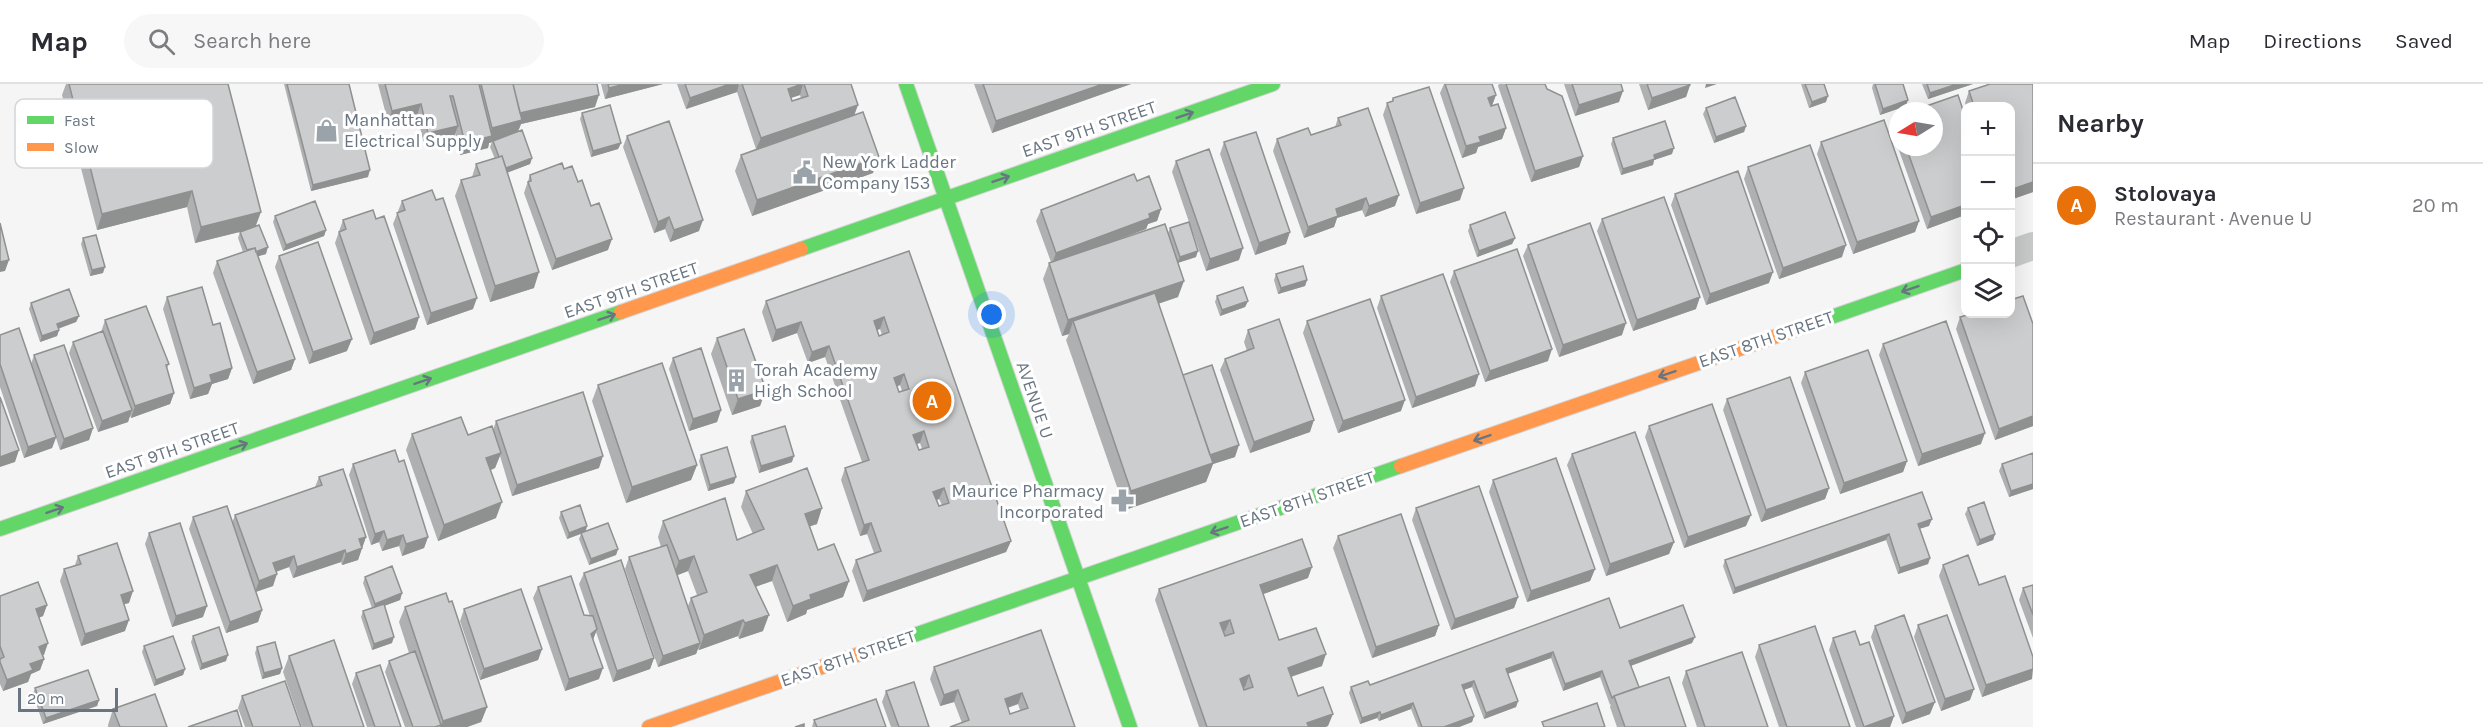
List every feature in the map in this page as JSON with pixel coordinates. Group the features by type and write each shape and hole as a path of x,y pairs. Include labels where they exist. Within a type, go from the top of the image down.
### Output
{"street":[{"name":"AVENUE U","path":"906,84 1130,727"},
{"name":"EAST 9TH STREET","path":"0,529 1273,84"},
{"path":"2015,252 2033,246"},
{"name":"EAST 8TH STREET","path":"649,727 1961,271"}],"building":[{"path":"69,84 228,84 261,212 201,227 192,191 102,214 90,168 213,168 213,99 73,99"},
{"name":"Manhattan Electrical Supply","path":"287,84 349,84 370,170 313,185"},
{"path":"385,84 479,84 492,136 465,143 453,96 450,96 458,126 428,133 421,104 392,111"},
{"path":"481,84 513,84 522,120 492,128"},
{"path":"513,84 597,84 599,95 520,113"},
{"path":"608,84 625,84 609,88"},
{"path":"685,84 730,84 690,98"},
{"path":"742,84 802,84 788,89 792,101 808,96 804,84 851,84 858,105 761,138"},
{"path":"983,84 1103,84 996,121"},
{"path":"1445,84 1492,84 1496,95 1488,98 1491,106 1498,104 1506,128 1479,137 1481,142 1466,146"},
{"path":"1506,84 1545,84 1547,89 1562,96 1583,156 1535,171"},
{"path":"1572,84 1621,84 1623,91 1579,105"},
{"path":"1647,84 1690,84 1690,85 1652,98"},
{"path":"1805,84 1824,84 1828,96 1812,102"},
{"path":"1875,84 1903,84 1908,100 1889,102 1889,107 1883,109"},
{"path":"1927,84 1957,84 1930,93"},
{"path":"1990,84 2033,84 2033,182 2015,188 2015,102 1973,102 1969,91"},
{"path":"1429,87 1464,188 1420,203 1387,103 1393,101 1393,98"},
{"path":"1958,95 1961,104 1961,206 1931,217 1909,156 1943,156 1943,102 1938,102"},
{"path":"1735,97 1746,126 1716,137 1706,108"},
{"path":"610,105 621,143 593,151 582,113"},
{"path":"1368,108 1399,195 1369,206 1366,198 1336,209 1338,216 1308,227 1277,139 1308,128 1311,135 1341,125 1338,118"},
{"name":"New York Ladder Company 153","path":"863,112 879,157 757,200 741,155"},
{"path":"1884,120 1889,134 1889,156 1896,156 1919,221 1857,242 1821,142"},
{"path":"669,121 703,220 674,230 669,217 658,222 627,136"},
{"path":"1665,121 1674,148 1654,155 1655,159 1623,169 1613,138"},
{"path":"522,130 532,158 506,168 493,141"},
{"path":"1256,132 1290,232 1259,243 1224,142"},
{"path":"1810,145 1846,245 1783,268 1748,167"},
{"path":"1209,149 1243,248 1210,259 1176,161"},
{"path":"502,156 539,272 495,286 461,180 480,175 476,164"},
{"path":"562,163 564,169 572,166 578,182 582,180 591,206 599,203 612,239 556,259 528,182 531,181 530,175"},
{"path":"1738,171 1773,272 1710,294 1675,194"},
{"path":"1134,174 1137,181 1149,176 1161,209 1149,214 1150,218 1056,253 1041,210"},
{"path":"432,190 436,200 443,198 477,298 431,313 397,213 405,210 402,201"},
{"path":"1664,197 1700,297 1637,320 1602,219"},
{"path":"315,201 326,230 286,245 275,216"},
{"path":"373,210 376,219 384,216 419,317 374,333 339,232 346,229 343,220"},
{"path":"1505,212 1515,238 1479,251 1470,225"},
{"path":"1189,222 1198,251 1180,257 1170,228"},
{"path":"0,223 9,260 0,262"},
{"path":"1590,223 1626,323 1563,345 1528,245"},
{"path":"1165,224 1184,281 1068,320 1049,263"},
{"path":"259,225 268,247 256,252 255,248 247,250 240,232"},
{"path":"96,235 105,267 92,270 83,238"},
{"path":"318,242 352,339 313,352 279,256"},
{"path":"255,248 295,359 257,372 217,261"},
{"path":"1517,249 1552,349 1490,371 1454,271"},
{"path":"909,251 1011,541 867,591 856,560 881,551 871,523 864,525 845,468 869,460 829,346 812,352 801,322 776,330 766,301","holes":["884,317 889,332 879,336 874,321","904,374 909,389 899,392 894,378","924,431 929,447 919,450 913,435","944,488 949,503 939,506 933,492"]},
{"path":"1303,266 1307,280 1281,288 1276,274"},
{"path":"1443,274 1479,374 1416,397 1381,296"},
{"path":"202,287 213,325 220,323 232,368 210,375 212,382 194,388 167,297"},
{"path":"1243,287 1248,301 1222,310 1217,296"},
{"path":"69,289 79,316 57,324 59,330 42,336 31,303"},
{"path":"1155,293 1213,463 1131,491 1073,321"},
{"path":"2023,296 2033,324 2033,416 1999,429 1960,317 2015,318 2015,298"},
{"path":"1370,299 1405,400 1343,421 1307,321"},
{"path":"146,306 169,364 166,365 174,393 135,406 105,320"},
{"path":"1279,319 1314,420 1254,442 1225,359 1254,348 1248,330"},
{"path":"1946,321 1985,433 1922,454 1883,344"},
{"path":"19,328 56,437 28,447 0,364 0,335"},
{"path":"744,329 766,390 738,399 717,338"},
{"path":"103,331 132,410 102,421 73,342"},
{"path":"64,345 93,428 64,439 34,355"},
{"path":"701,348 721,410 693,419 673,358"},
{"path":"1868,350 1907,461 1844,483 1805,372"},
{"path":"662,363 697,465 632,487 598,385"},
{"path":"1212,365 1239,445 1210,455 1183,375"},
{"path":"1790,377 1829,488 1766,510 1727,399"},
{"path":"583,392 603,456 517,485 496,421"},
{"path":"0,397 19,450 0,457"},
{"path":"1712,404 1751,515 1688,537 1649,426"},
{"path":"461,417 468,435 492,426 501,453 486,458 502,502 444,525 412,434"},
{"path":"785,426 794,456 761,466 752,436"},
{"path":"1635,432 1674,542 1610,564 1572,454"},
{"path":"727,447 736,477 710,485 701,455"},
{"path":"395,450 399,462 404,460 428,537 406,544 403,535 387,540 384,531 375,534 353,464"},
{"path":"2033,453 2033,484 2011,491 2002,464"},
{"path":"1556,458 1595,569 1531,591 1493,480"},
{"path":"807,468 822,508 805,514 818,550 834,544 849,581 810,595 811,599 793,606 777,565 750,575 769,615 745,623 743,620 704,635 691,598 707,592 694,556 679,561 663,521 725,498 737,540 764,529 746,491"},
{"path":"343,469 366,537 359,539 362,548 346,554 345,550 297,567 294,556 273,563 277,574 259,581 235,515 322,485 319,477"},
{"path":"1479,486 1518,597 1455,619 1416,508"},
{"path":"1922,492 1932,519 1918,524 1930,558 1900,568 1889,534 1735,588 1725,560"},
{"path":"1984,502 1995,534 1980,540 1968,508"},
{"path":"580,505 587,526 569,533 561,512"},
{"path":"227,506 262,610 230,622 193,517"},
{"path":"1401,514 1439,625 1376,647 1338,536"},
{"path":"180,523 207,606 176,616 149,533"},
{"path":"608,523 618,549 591,559 581,533"},
{"path":"1302,539 1312,567 1260,585 1279,640 1316,628 1326,654 1288,668 1298,696 1323,687 1333,714 1307,723 1309,727 1207,727 1159,589","holes":["1230,620 1234,633 1225,636 1220,623","1249,675 1253,687 1244,690 1240,679"]},
{"path":"117,543 133,591 121,595 129,620 85,634 64,569 81,564 78,556"},
{"path":"667,545 700,643 663,656 629,557"},
{"path":"1968,555 1979,585 2005,576 2033,657 2033,669 1986,685 1943,565"},
{"path":"621,560 654,658 617,671 584,573"},
{"path":"392,566 402,593 375,604 365,577"},
{"path":"571,576 584,615 593,616 597,629 591,634 603,668 569,679 538,587"},
{"path":"38,582 47,605 36,609 48,643 39,647 44,659 30,664 33,670 7,680 0,662 0,659 4,657 0,646 0,596"},
{"path":"2033,585 2033,615 2023,588"},
{"path":"521,589 542,649 484,669 464,609"},
{"path":"446,593 449,602 452,601 487,707 443,721 405,607"},
{"path":"1609,598 1620,628 1683,605 1695,637 1629,661 1639,687 1612,698 1602,671 1565,684 1553,652 1506,669 1518,701 1486,713 1474,681 1462,685 1474,716 1444,727 1422,727 1413,703 1381,715 1380,712 1362,718 1351,687 1368,681 1370,685"},
{"path":"384,604 394,637 374,644 363,611"},
{"path":"1904,615 1935,702 1906,713 1875,626"},
{"path":"1947,615 1974,689 1945,699 1918,625"},
{"path":"1815,626 1850,727 1787,727 1759,645"},
{"path":"219,627 228,655 202,664 193,636"},
{"path":"1041,630 1075,727 950,727 969,720 958,690 944,695 934,667","holes":["1022,693 1028,708 1010,714 1005,699"]},
{"path":"1855,631 1860,645 1869,642 1894,716 1864,727 1833,638"},
{"path":"173,636 185,669 156,680 144,646"},
{"path":"334,640 364,727 313,727 289,656"},
{"path":"275,642 282,668 264,673 257,647"},
{"path":"415,651 441,725 435,727 413,727 389,661"},
{"path":"1742,652 1768,727 1705,727 1686,671"},
{"path":"380,665 401,727 375,727 356,673"},
{"path":"88,670 99,700 46,718 35,688"},
{"path":"1669,677 1686,727 1625,727 1614,696"},
{"path":"285,681 301,727 253,727 242,696"},
{"path":"914,682 929,727 899,727 886,691"},
{"path":"155,694 167,727 120,727 113,709"},
{"path":"876,699 886,727 817,727 814,720"},
{"path":"1597,703 1605,727 1544,727 1542,722"},
{"path":"237,710 242,727 188,727"}],"traffic: fast":[{"path":"906,84 1130,727"},
{"path":"801,249 1273,84"},
{"path":"1794,330 1961,272"},
{"path":"0,529 621,312"},
{"path":"874,649 1401,466"}],"traffic: slow":[{"path":"621,312 801,249"},
{"path":"1401,466 1794,330"},
{"path":"649,727 874,649"}],"place":[{"name":"Manhattan Electrical Supply","path":"326,130"},
{"name":"New York Ladder Company 153","path":"804,172"},
{"name":"Torah Academy High School","path":"736,380"},
{"name":"Stolovaya","path":"932,401"},
{"name":"Maurice Pharmacy Incorporated","path":"1122,501"}]}
